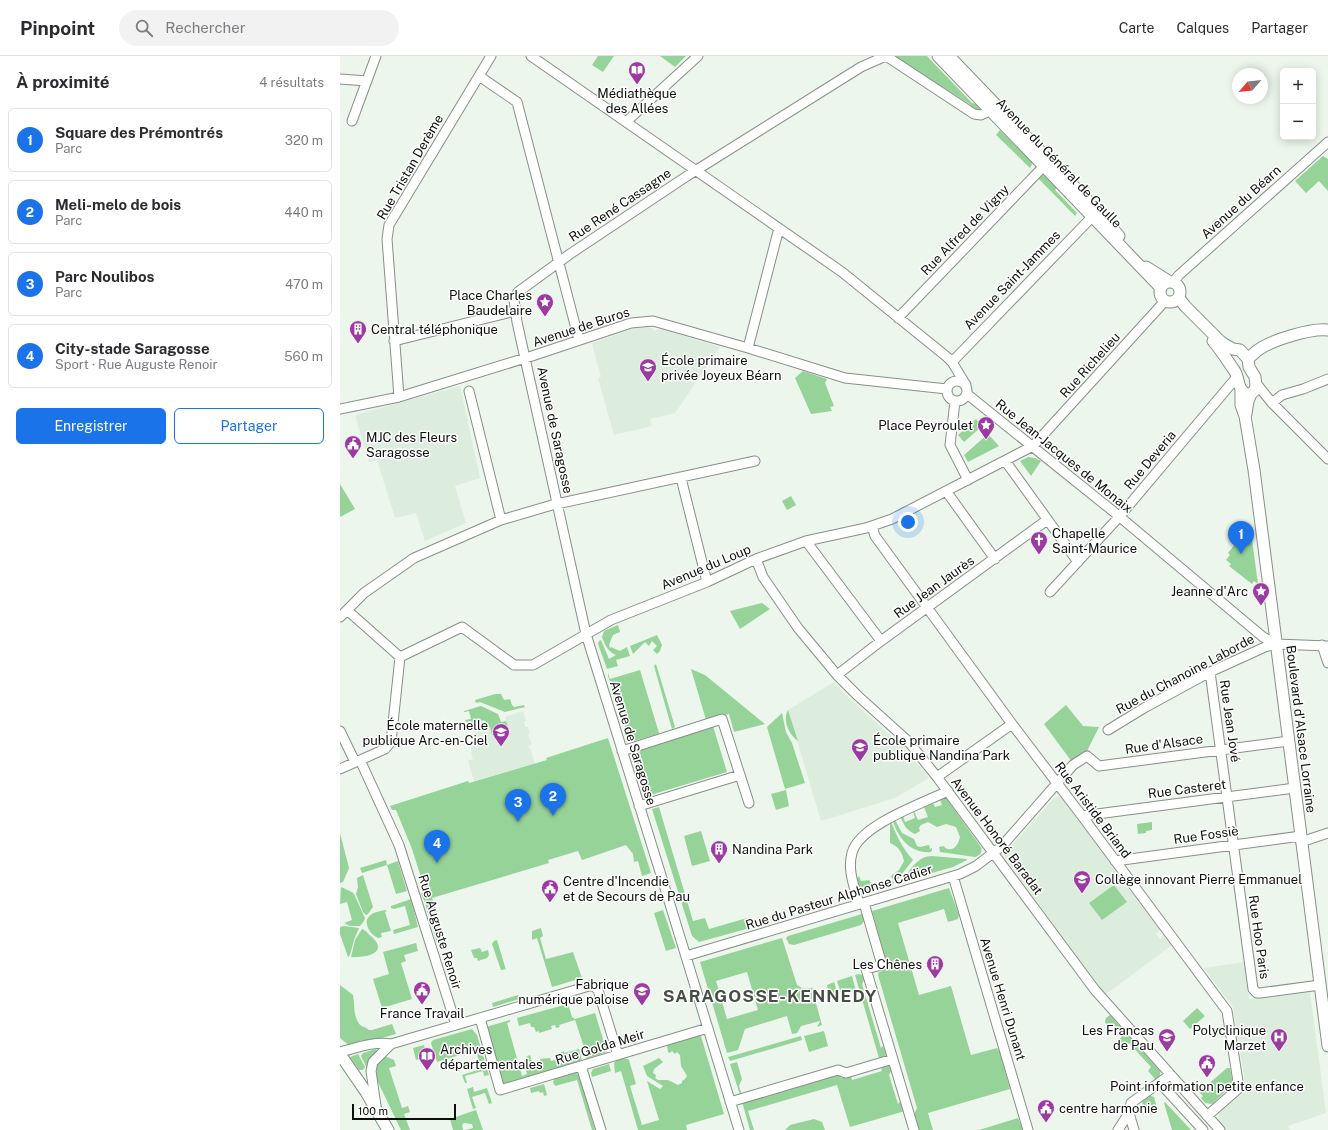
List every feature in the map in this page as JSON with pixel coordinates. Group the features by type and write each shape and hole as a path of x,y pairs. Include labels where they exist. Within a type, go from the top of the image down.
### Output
{"main road":[{"name":"Avenue du Général de Gaulle","path":"938,56 990,111 1105,219 1144,265 1168,284 1179,286 1180,289 1172,301"},
{"name":"Avenue du Général de Gaulle","path":"949,56 1092,217 1168,284"},
{"name":"Avenue du Général de Gaulle","path":"1168,284 1161,297 1185,306 1219,340 1236,349 1248,359 1249,367 1255,377 1256,383"},
{"path":"1172,301 1190,316 1220,349 1236,373 1238,384 1246,392 1255,390 1256,383"},
{"path":"1248,359 1259,349 1290,336 1309,331 1328,330"},
{"path":"1227,359 1228,352 1236,349 1259,349"},
{"name":"Boulevard d'Alsace Lorraine","path":"1246,392 1248,401 1245,416 1270,592 1328,1046"},
{"path":"340,1053 388,1130"}],"street":[{"path":"352,121 376,56"},
{"name":"Rue Tristan Derème","path":"399,397 387,239 389,225 491,56"},
{"path":"531,56 842,272 952,362 966,390"},
{"path":"626,122 698,56"},
{"path":"880,57 974,114 981,115 990,111"},
{"name":"Rue René Cassagne","path":"515,311 514,300 518,292 559,262 696,170 861,67 880,57"},
{"path":"479,76 517,102 579,340"},
{"path":"340,79 367,81"},
{"name":"Avenue du Béarn","path":"1168,284 1255,206 1326,146"},
{"name":"Rue Alfred de Vigny","path":"898,318 1047,165"},
{"name":"Avenue Saint-Jammes","path":"952,362 1092,217"},
{"path":"748,348 779,228"},
{"name":"Rue Richelieu","path":"1033,446 1172,301"},
{"path":"394,341 515,311 525,358"},
{"name":"Avenue de Buros","path":"340,409 399,397 631,323 653,321 845,378 949,386"},
{"name":"Avenue de Saragosse","path":"525,358 586,634 739,1130"},
{"path":"952,362 948,396 955,401 961,401 966,390"},
{"name":"Rue Deveria","path":"1050,592 1119,517 1236,378"},
{"path":"1272,403 1282,395 1328,379"},
{"path":"949,386 957,381 966,390"},
{"name":"Avenue du Général de Gaulle","path":"1256,383 1272,403 1328,459"},
{"name":"Rue Jean-Jacques de Monaix","path":"966,390 1021,438 1033,446 1263,637 1276,644"},
{"path":"469,391 501,520"},
{"name":"Avenue du Général de Gaulle","path":"1246,392 1272,403"},
{"path":"955,401 950,445 968,480"},
{"name":"Avenue du Loup","path":"400,657 462,626 514,665 533,665 611,620 707,582 756,559 806,541 872,526 892,519 1006,462 1033,446"},
{"path":"340,769 385,749 391,742 400,657 343,613 364,593 414,558 501,520 557,504 755,461"},
{"path":"1006,462 1078,562"},
{"path":"681,478 707,582"},
{"path":"946,491 995,558"},
{"name":"Rue Jean Jaurès","path":"837,675 880,641 1047,520"},
{"name":"Rue Aristide Briand","path":"872,526 875,536 927,608 1227,1011 1239,1088 1207,1116"},
{"path":"806,541 880,641"},
{"name":"Avenue Honoré Baradat","path":"756,559 763,577 789,616 837,675 908,742 937,777 1095,990 1220,1130"},
{"path":"1276,644 1325,645 1328,663"},
{"name":"Rue du Chanoine Laborde","path":"1108,730 1144,708 1210,672 1265,646 1276,644"},
{"name":"Rue Jean Jové","path":"1210,672 1234,844"},
{"path":"622,751 722,719 749,803"},
{"path":"937,777 1012,724"},
{"name":"Rue Auguste Renoir","path":"340,730 358,761 399,845 456,1025"},
{"name":"Rue d'Alsace","path":"1057,784 1073,765 1087,756 1099,766 1289,741"},
{"path":"639,806 740,775"},
{"path":"994,853 1057,784"},
{"name":"Rue Casteret","path":"1082,816 1295,788"},
{"path":"914,1130 866,970 882,965 850,874 852,852 861,838 878,824 948,792"},
{"name":"Rue Fossiè","path":"1115,861 1234,844 1301,839 1328,833"},
{"name":"Rue Hoo Paris","path":"1234,844 1253,989 1260,994 1320,985"},
{"name":"Rue du Pasteur Alphonse Cadier","path":"686,956 953,876 976,866 994,853"},
{"name":"Avenue Henri Dunant","path":"953,876 1028,1130"},
{"path":"340,1053 372,1044 391,1044 589,986 596,987 618,1055"},
{"name":"Rue Golda Meir","path":"480,1018 500,1090 708,1028"},
{"path":"376,1110 371,1071 373,1062 391,1044"},
{"path":"730,1102 838,1070 846,1073 893,1059"},
{"path":"581,1066 601,1130"},
{"path":"354,1075 364,1077 371,1071"},
{"path":"1118,1130 1129,1113 1131,1103 1170,1075"},
{"path":"1160,1082 1203,1130"},
{"path":"1129,1113 1134,1130"}],"shaded area":[{"name":"École primaire privée Joyeux Béarn","path":"635,328 653,328 653,331 661,329 720,347 675,413 650,419 652,426 614,435 598,378 601,377 592,343"},
{"path":"460,386 480,478 455,486 466,523 425,541 416,513 395,518 377,460 369,462 355,415"},
{"name":"École primaire publique Nandina Park","path":"834,682 848,697 906,750 929,778 895,798 821,821 788,710"},
{"name":"École maternelle publique Arc-en-Ciel","path":"523,711 526,721 524,722 525,727 528,727 530,734 528,735 532,744 528,747 530,748 535,764 474,781 468,761 473,759 471,747 480,744 479,741 477,741 475,733 475,722 484,720 490,727 492,734 506,721 505,717"},
{"name":"Collège innovant Pierre Emmanuel","path":"1055,797 1061,797 1160,930 1156,934 1160,939 1165,935 1172,945 1105,995 1003,855"},
{"name":"Polyclinique Marzet","path":"1244,962 1249,999 1310,992 1326,1113 1288,1126 1290,1130 1226,1130 1218,1122 1219,1113 1246,1090 1233,1007 1204,968"}],"green space":[{"path":"598,56 614,56 603,72 592,65"},
{"path":"660,56 686,56 675,67"},
{"path":"896,56 927,56 972,103 976,104 981,110 979,113 971,107 971,105 897,59"},
{"path":"1000,130 1031,161 1032,164 1030,168 996,135"},
{"path":"1323,156 1328,159 1328,191 1319,181 1306,193 1295,181"},
{"path":"1044,174 1057,188 1055,190 1077,213 1075,216 1037,177"},
{"path":"803,371 827,379 825,383 834,406 830,407 832,411 811,414 795,378"},
{"path":"976,419 982,426 964,442 958,435"},
{"path":"988,434 999,446 968,462 964,455"},
{"path":"1028,457 1041,461 1031,476 1020,461"},
{"path":"340,484 355,509 340,517"},
{"path":"791,496 796,505 787,510 782,501"},
{"path":"1250,525 1258,584 1254,581 1252,584 1229,566 1231,564 1226,560 1230,555 1228,553"},
{"path":"762,603 770,609 740,629 730,611"},
{"path":"618,625 620,632 613,635 609,644 610,648 612,647 620,651 627,647 630,656 616,660 618,666 607,669 598,644 601,640 609,659 616,655 609,650 602,637 604,631"},
{"path":"657,635 662,645 657,654 653,650 657,646 652,641 649,646 645,642 633,654 630,646"},
{"path":"656,664 675,727 672,729 654,666"},
{"path":"691,669 705,675 765,724 734,732 729,714 706,720"},
{"path":"640,670 659,733 630,742 608,673 610,679"},
{"path":"495,694 501,694 504,700 510,699 514,707 524,705 525,707 505,712 480,702 476,703 475,700"},
{"path":"1066,705 1083,726 1099,727 1086,753 1072,762 1044,724"},
{"path":"481,706 498,714 501,722 506,721 509,730 492,735 490,727 488,727 484,720 476,722 476,730 468,730 467,725 472,723 471,721 466,722 465,720 471,719 469,711 464,711"},
{"path":"788,710 798,741 787,727 786,714"},
{"path":"782,713 786,732 792,743 805,783 785,789 767,727"},
{"path":"713,726 727,772 647,796 633,750"},
{"path":"608,738 651,873 642,876 638,861 634,862 633,854 626,845 582,860 578,851 548,860 549,863 432,898 446,941 437,943 421,894 425,890 412,849 396,810 392,810 390,806 468,781 469,783 547,760 546,758"},
{"path":"786,790 789,806 776,810 771,794"},
{"path":"946,798 981,847 981,852 977,856 975,857 940,852 939,847 944,846 945,848 951,849 957,845 960,837 956,827 946,824 937,827 928,822 921,825 919,828 920,831 915,834 907,829 900,816 903,815 905,822 915,818 913,811 918,820 928,817 924,807 933,803 935,807 942,805 940,800"},
{"path":"659,807 693,921 705,918 709,929 747,918 750,928 699,942 692,936 652,809"},
{"path":"893,820 895,820 902,833 914,839 917,846 920,847 929,845 930,849 932,848 931,852 917,850 906,844 898,833"},
{"path":"891,821 900,842 913,860 898,879 892,878 891,876 899,870 904,861 900,850 890,843"},
{"path":"1152,822 1152,830 1146,831 1146,833 1138,834 1137,824"},
{"path":"701,831 710,861 692,866 684,836"},
{"path":"340,833 349,868 343,882 340,883"},
{"path":"932,856 967,860 953,867 904,881 903,879 915,864 923,858"},
{"path":"386,860 387,865 362,873 360,868"},
{"path":"398,861 407,891 396,894 387,865"},
{"path":"363,875 373,907 366,915 363,912 356,894 358,887 357,878"},
{"path":"859,876 861,881 869,880 872,884 890,881 895,882 891,886 860,894 855,881"},
{"path":"1114,885 1127,902 1102,920 1089,903"},
{"path":"341,887 354,894 365,918 360,926 350,926 344,923 352,920 347,902 340,904"},
{"path":"949,888 959,915 958,919 948,922 944,909 898,923 919,995 951,986 971,1055 997,1048 1000,1052 1010,1089 928,1113 933,1130 919,1130 914,1114 917,1108 878,975 879,972 886,969 887,965 872,911"},
{"path":"411,899 418,927 394,934 393,930 410,925 405,906 394,909 391,908 391,906"},
{"path":"385,910 387,911 385,912 391,931 381,933 382,937 378,938 369,930 367,920 373,913"},
{"path":"663,910 676,948 666,951 654,913"},
{"path":"863,914 865,920 861,925 794,945 789,944 786,938 788,936"},
{"path":"344,926 359,928 348,957 340,934 340,927"},
{"path":"541,928 543,936 540,938 546,959 573,952 582,978 552,987 537,938 532,940 532,931"},
{"path":"362,929 372,937 377,943 378,947 373,954 368,956 351,957 355,940"},
{"path":"782,938 797,985 802,988 814,988 817,990 818,994 814,996 822,1025 817,1027 820,1021 801,1026 797,1033 792,1034 787,1016 745,1029 738,1050 727,1053 700,962","holes":["747,972 758,1010 727,1019 716,981"]},
{"path":"497,940 506,970 501,970 492,944"},
{"path":"416,943 418,951 404,955 406,961 401,963 412,999 382,1008 373,979 389,974 383,952"},
{"path":"480,948 482,952 488,950 489,955 487,958 478,961 477,958 474,958 471,950"},
{"path":"860,974 863,976 864,980 862,984 881,1048 883,1046 886,1054 883,1057 879,1058 855,975"},
{"path":"852,976 856,991 842,996 837,981"},
{"path":"834,982 839,997 830,999 827,985"},
{"path":"340,985 353,995 355,1016 360,1025 372,1030 392,1024 396,1034 351,1047 340,1038"},
{"path":"518,995 519,999 493,1007 492,1003"},
{"path":"568,1004 572,1017 575,1019 595,1013 607,1052 586,1059 575,1020 559,1025 560,1027 556,1028 555,1025 551,1026 552,1029 539,1033 539,1031 536,1032 534,1027 531,1027 530,1023 519,1026 517,1018"},
{"path":"1197,1008 1205,1016 1190,1029 1183,1021"},
{"path":"1110,1015 1160,1071 1160,1076 1156,1080 1148,1071 1151,1067 1129,1043 1125,1046 1119,1040 1122,1036 1112,1025 1108,1028 1105,1022 1106,1018"},
{"path":"510,1020 510,1022 507,1023 522,1076 527,1074 525,1068 529,1066 526,1057 530,1055 533,1066 541,1064 540,1059 550,1058 551,1061 558,1059 558,1057 561,1056 560,1053 564,1051 564,1053 579,1049 582,1061 506,1084 501,1083 486,1027"},
{"path":"472,1029 477,1035 489,1075 484,1076 483,1071 465,1076 467,1083 465,1083 462,1075 481,1069 476,1050 437,1062 431,1043 433,1040"},
{"path":"824,1031 828,1046 809,1052 804,1036"},
{"path":"699,1035 701,1036 724,1114 686,1125 687,1130 638,1130 621,1071 615,1073 614,1063 622,1058 629,1060 636,1084 630,1086 642,1125 659,1120 647,1081 660,1089 663,1086 647,1076 643,1066 659,1058 663,1062 654,1069 653,1073 656,1076 655,1078 658,1080 668,1080 678,1085 682,1083 687,1076 681,1066 680,1055 677,1052 675,1054 672,1051 670,1053 668,1052 667,1045"},
{"path":"801,1036 802,1040 730,1061 728,1057"},
{"path":"424,1045 427,1056 416,1060 413,1048"},
{"path":"376,1049 378,1052 367,1068 361,1056 363,1053"},
{"path":"358,1054 365,1067 363,1070 359,1070 350,1057"},
{"path":"383,1057 394,1060 396,1066 389,1068 402,1108 408,1106 410,1112 404,1114 410,1130 401,1130 375,1076 377,1061"},
{"path":"737,1062 742,1079 739,1086 742,1095 740,1095 730,1064"},
{"path":"609,1064 611,1071 592,1077 591,1073 593,1069"},
{"path":"888,1065 892,1069 889,1075 898,1104 901,1100 905,1111 850,1127 837,1085 748,1111 754,1130 750,1130 742,1102 836,1074 842,1078 851,1075 852,1080 882,1071 881,1066"},
{"path":"1227,1068 1230,1068 1233,1084 1212,1104 1205,1103 1201,1098 1203,1096 1199,1092"},
{"path":"575,1072 580,1076 595,1130 592,1130 577,1080 555,1086 553,1082 555,1078"},
{"path":"544,1084 547,1095 544,1096 543,1092 540,1093 539,1091 531,1093 530,1088"},
{"path":"473,1087 474,1092 487,1088 492,1103 489,1104 485,1093 472,1097 476,1108 473,1109 467,1089"},
{"path":"1149,1095 1154,1097 1157,1108 1145,1112 1142,1102"},
{"path":"1165,1102 1191,1130 1172,1130 1164,1103"},
{"path":"476,1110 483,1130 466,1130 473,1128 472,1124 464,1123 462,1125 463,1130 453,1130 450,1119"},
{"path":"1018,1118 1023,1130 979,1130"},
{"path":"814,1119 822,1122 825,1130 785,1130 790,1125"}],"place":[{"name":"Médiathèque des Allées","path":"637,85"},
{"name":"Place Charles Baudelaire","path":"545,317"},
{"name":"Central téléphonique","path":"358,344"},
{"name":"École primaire privée Joyeux Béarn","path":"648,382"},
{"name":"Place Peyroulet","path":"986,440"},
{"name":"MJC des Fleurs Saragosse","path":"353,459"},
{"name":"Square des Prémontrés","path":"1241,554"},
{"name":"Chapelle Saint-Maurice","path":"1039,555"},
{"name":"Jeanne d'Arc","path":"1261,606"},
{"name":"École maternelle publique Arc-en-Ciel","path":"501,747"},
{"name":"École primaire publique Nandina Park","path":"860,762"},
{"name":"Meli-melo de bois","path":"553,816"},
{"name":"Parc Noulibos","path":"518,822"},
{"name":"City-stade Saragosse","path":"437,863"},
{"name":"Nandina Park","path":"719,864"},
{"name":"Collège innovant Pierre Emmanuel","path":"1082,894"},
{"name":"Centre d'Incendie et de Secours de Pau","path":"550,903"},
{"name":"Les Chênes","path":"935,979"},
{"name":"France Travail","path":"422,1005"},
{"name":"Fabrique numérique paloise","path":"642,1006"},
{"name":"Les Francas de Pau","path":"1167,1052"},
{"name":"Polyclinique Marzet","path":"1279,1052"},
{"name":"Archives départementales","path":"427,1071"},
{"name":"Point information petite enfance","path":"1207,1078"},
{"name":"centre harmonie","path":"1046,1123"}],"district":[{"name":"SARAGOSSE-KENNEDY","path":"770,996"}]}
